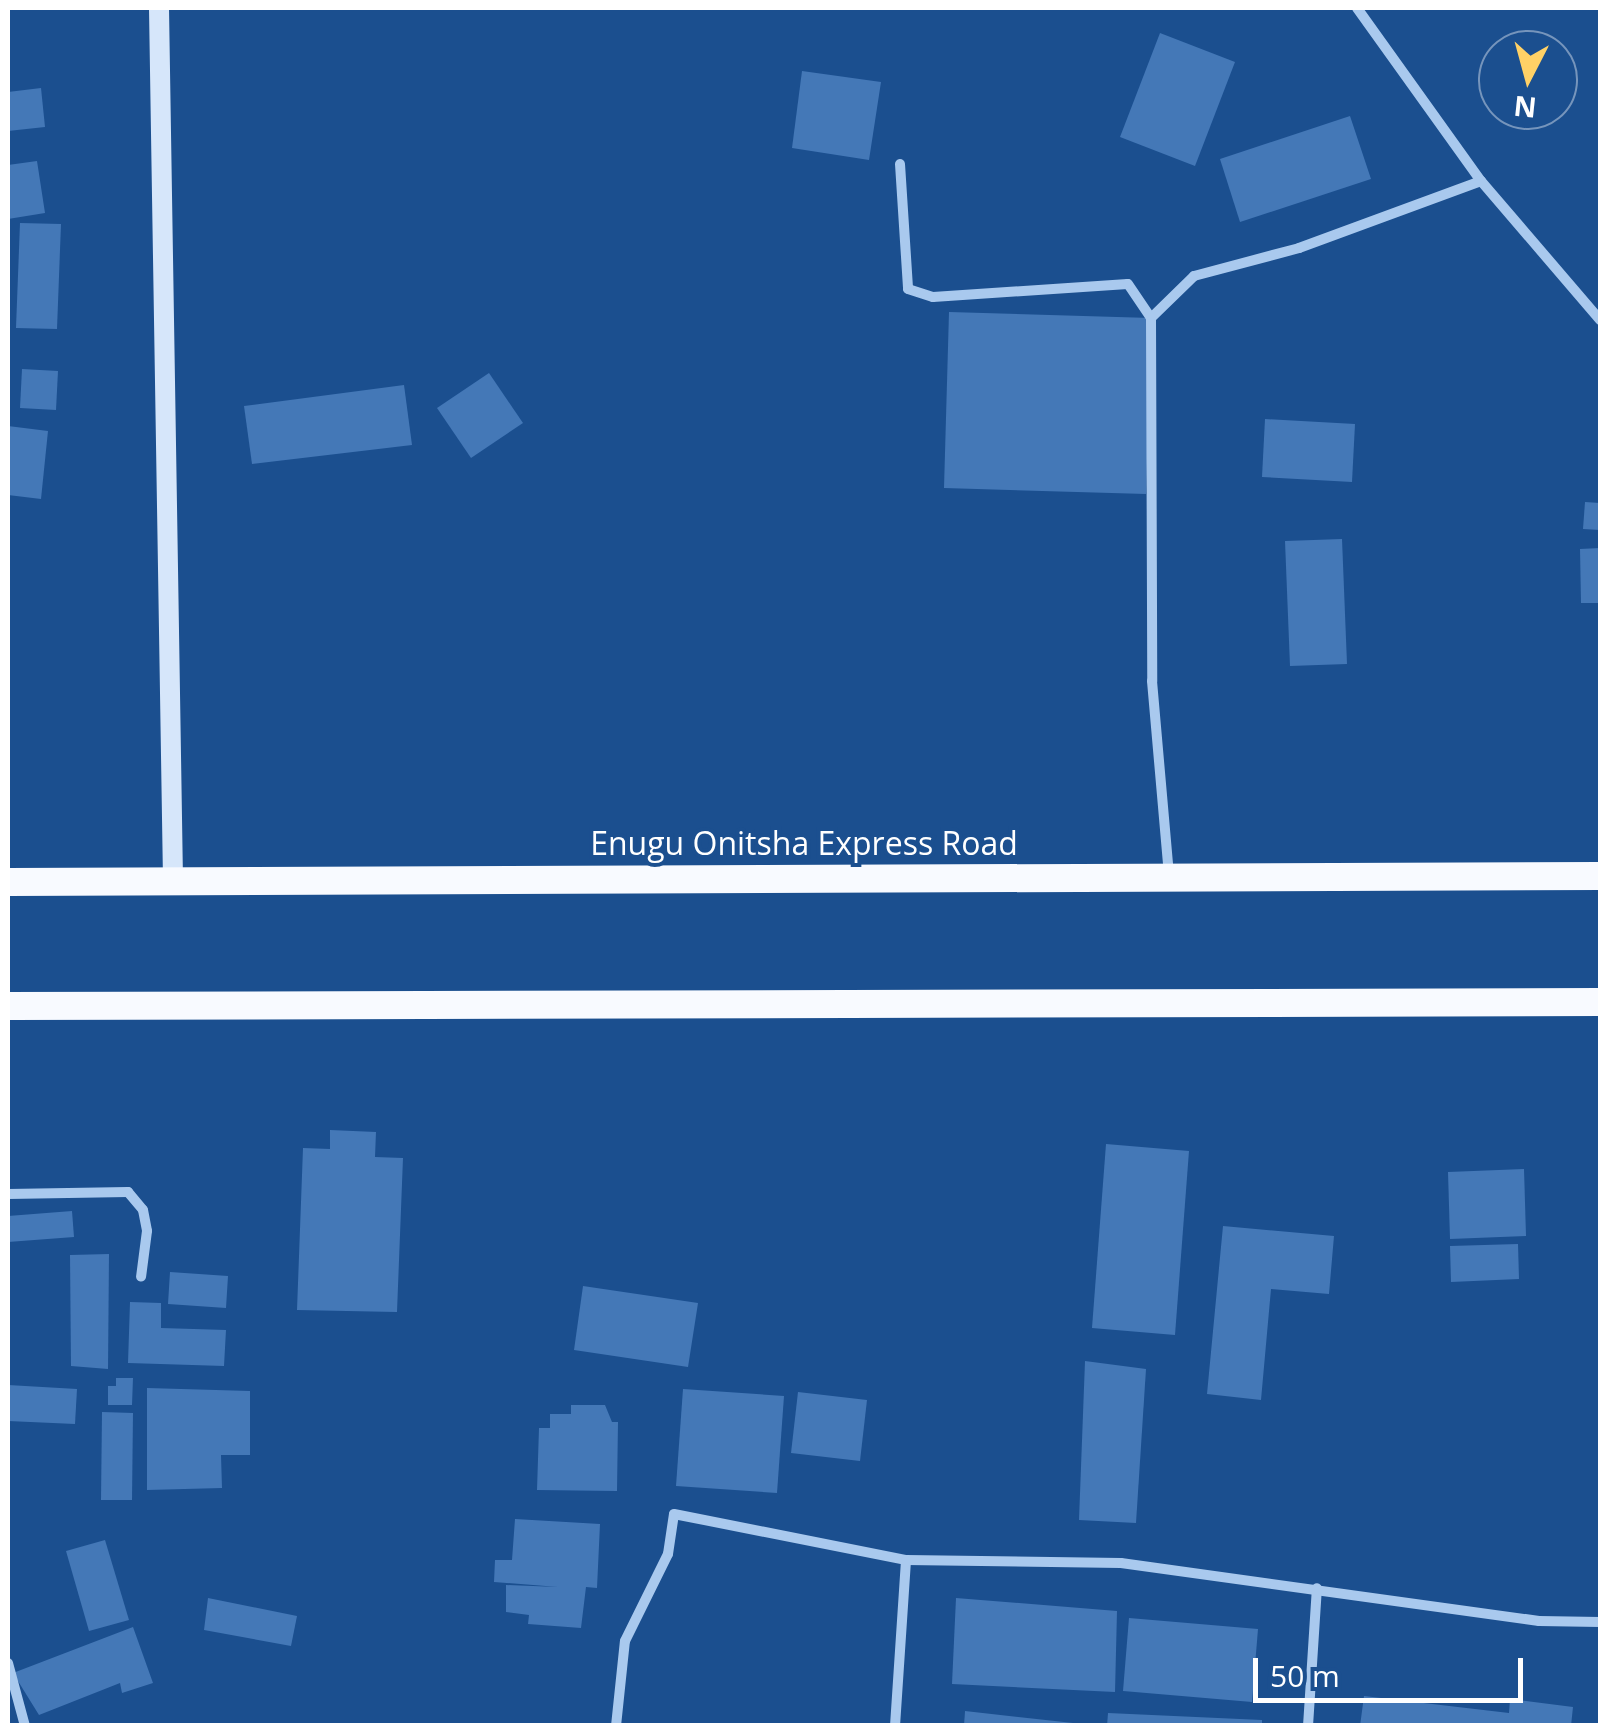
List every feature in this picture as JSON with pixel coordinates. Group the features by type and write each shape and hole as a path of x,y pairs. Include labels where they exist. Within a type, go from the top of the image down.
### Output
{"highway":[{"name":"Enugu Onitsha Express Road","path":"8,882 1600,876"},
{"path":"8,1006 1600,1002"}],"main road":[{"path":"158,8 173,882"}],"street":[{"path":"1357,8 1481,181 1600,320"},
{"path":"900,164 908,288 933,296 1128,284 1152,318 1152,682 1169,876"},
{"path":"1152,318 1194,276 1299,248 1481,181"},
{"path":"8,1194 128,1192 143,1210 148,1231 142,1277"},
{"path":"616,1726 624,1642 668,1554 674,1514 906,1560 1121,1563 1540,1622 1600,1622"},
{"path":"895,1726 906,1560"},
{"path":"1308,1726 1316,1588"},
{"path":"8,1662 24,1726"}],"building":[{"path":"1160,33 1235,62 1195,166 1120,137"},
{"path":"802,71 881,82 869,160 792,148"},
{"path":"41,88 45,127 8,131 8,92"},
{"path":"1350,116 1371,179 1240,222 1220,159"},
{"path":"37,161 45,213 8,219 8,165"},
{"path":"20,223 61,224 57,329 16,328"},
{"path":"949,312 1151,318 1146,494 944,488"},
{"path":"22,369 58,371 56,410 20,408"},
{"path":"489,373 523,423 471,458 437,408"},
{"path":"404,385 412,445 252,464 244,406"},
{"path":"1265,419 1355,424 1352,482 1262,477"},
{"path":"8,426 48,431 41,499 8,495"},
{"path":"1585,502 1600,503 1600,530 1583,529"},
{"path":"1342,539 1347,664 1290,666 1285,541"},
{"path":"1600,548 1600,603 1581,603 1580,549"},
{"path":"330,1130 376,1132 375,1157 403,1158 397,1312 297,1310 303,1148 330,1149"},
{"path":"1106,1144 1189,1151 1175,1335 1092,1328"},
{"path":"1524,1169 1526,1236 1450,1239 1448,1172"},
{"path":"72,1211 74,1237 8,1242 8,1216"},
{"path":"1223,1226 1334,1236 1329,1294 1271,1289 1261,1400 1207,1394"},
{"path":"1518,1244 1519,1279 1451,1282 1450,1246"},
{"path":"109,1254 108,1369 71,1366 70,1255"},
{"path":"170,1272 228,1276 226,1308 168,1304"},
{"path":"583,1286 698,1303 688,1367 574,1350"},
{"path":"130,1302 161,1303 161,1328 226,1330 224,1366 128,1363"},
{"path":"1085,1361 1146,1369 1136,1523 1079,1520"},
{"path":"116,1378 133,1378 132,1405 108,1405 108,1386 116,1386"},
{"path":"8,1385 77,1389 75,1424 8,1421"},
{"path":"147,1388 250,1391 250,1455 221,1455 222,1488 147,1490"},
{"path":"683,1389 784,1396 777,1493 676,1486"},
{"path":"798,1392 867,1400 860,1461 791,1453"},
{"path":"571,1405 605,1405 612,1422 618,1422 617,1491 537,1490 539,1428 550,1428 550,1414 571,1414"},
{"path":"102,1412 133,1413 132,1500 101,1500"},
{"path":"515,1519 600,1524 597,1588 586,1587 581,1628 528,1624 529,1615 506,1612 506,1585 558,1587 494,1582 495,1560 512,1560"},
{"path":"105,1540 129,1620 89,1631 66,1551"},
{"path":"208,1598 297,1616 291,1646 204,1630"},
{"path":"956,1598 1117,1611 1115,1692 952,1684"},
{"path":"1129,1618 1258,1629 1252,1702 1123,1691"},
{"path":"133,1627 153,1683 122,1693 120,1683 39,1715 13,1673"},
{"path":"1364,1696 1509,1713 1510,1699 1573,1707 1571,1726 1360,1726"},
{"path":"965,1711 1073,1723 1073,1726 964,1726"},
{"path":"1108,1713 1262,1720 1262,1726 1107,1726"}]}
